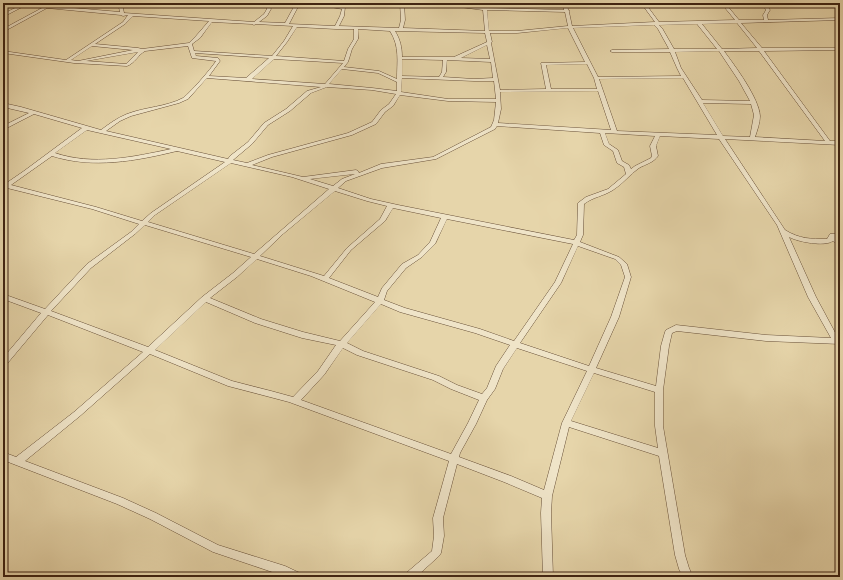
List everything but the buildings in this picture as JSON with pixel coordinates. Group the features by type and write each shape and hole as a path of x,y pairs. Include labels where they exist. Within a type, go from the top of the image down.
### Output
{"street":[{"path":"3,3 130,16 254,24 392,30 487,32 517,32 570,27 656,23 840,19"},
{"path":"55,9 65,3"},
{"path":"120,3 122,15"},
{"path":"254,24 267,13 269,9 266,3"},
{"path":"286,25 298,3"},
{"path":"311,3 344,8 336,28"},
{"path":"401,30 403,20 402,3"},
{"path":"437,3 485,9 568,11"},
{"path":"17,462 77,414 149,351 205,299 236,275 333,188 344,180 381,166 434,158 492,130 496,124 498,91 487,32 484,3"},
{"path":"565,3 568,11 570,27 596,78 614,132"},
{"path":"643,3 660,28 684,77 700,100 721,137 783,231 784,237 812,298 838,341"},
{"path":"723,3 760,49 829,143"},
{"path":"766,20 765,14 768,10 766,5 830,3"},
{"path":"3,16 23,5"},
{"path":"3,31 45,8"},
{"path":"67,62 124,23 130,16"},
{"path":"91,45 150,49 190,44 211,21"},
{"path":"698,22 743,84 753,103 757,116 752,139"},
{"path":"249,79 272,57 290,35 295,26"},
{"path":"3,363 35,324 48,312 84,270 133,234 153,214 230,161 232,157 250,143 266,124 288,110 309,92 325,88 346,62 356,39 356,28"},
{"path":"246,165 270,156 350,134 374,123 400,93 400,48 397,38 392,30"},
{"path":"454,59 490,42"},
{"path":"101,132 128,115 183,99 208,75 218,60 194,57 190,44"},
{"path":"74,62 141,49"},
{"path":"3,52 67,62 126,65 132,62 139,52 150,49"},
{"path":"612,51 760,49 840,50"},
{"path":"193,52 346,62"},
{"path":"400,58 493,61"},
{"path":"440,79 444,72 445,59"},
{"path":"549,91 542,64 589,63"},
{"path":"341,67 346,69 379,72 400,79 496,79"},
{"path":"208,75 400,93 448,100 498,101"},
{"path":"596,78 684,77"},
{"path":"498,91 600,90"},
{"path":"700,100 753,103"},
{"path":"3,105 101,132 303,179 391,205 577,243 618,258 624,264 628,275 615,317 566,422 547,496 546,529 548,577"},
{"path":"3,128 32,112"},
{"path":"496,124 658,135 840,143"},
{"path":"4,186 34,167 86,128"},
{"path":"602,131 607,145 614,150 619,162 627,166 630,175"},
{"path":"409,577 436,553 439,536 438,518 451,476 453,459 484,398 491,388 499,368 558,283 580,234 581,203 588,198 610,190 639,166 654,158 653,146 658,135"},
{"path":"52,154 74,161 85,162 136,157 179,149"},
{"path":"303,179 366,171"},
{"path":"4,186 41,194 255,257 325,279 380,301 517,344 591,370 660,390"},
{"path":"325,279 349,249 383,220 391,205"},
{"path":"295,401 317,378 342,344 380,301 384,290 404,266 420,256 433,243 445,216"},
{"path":"783,231 802,241 830,241 832,235"},
{"path":"832,235 840,235"},
{"path":"832,235 840,245"},
{"path":"3,296 110,335 231,384 252,388 295,401 453,459 547,496"},
{"path":"205,299 258,321 302,335 342,344 360,353 436,378 454,387 484,398"},
{"path":"688,577 680,555 659,426 660,390 667,336 676,328 766,338 838,341"},
{"path":"566,422 663,453"},
{"path":"3,456 120,501 153,516 216,549 285,571 298,577"}]}
